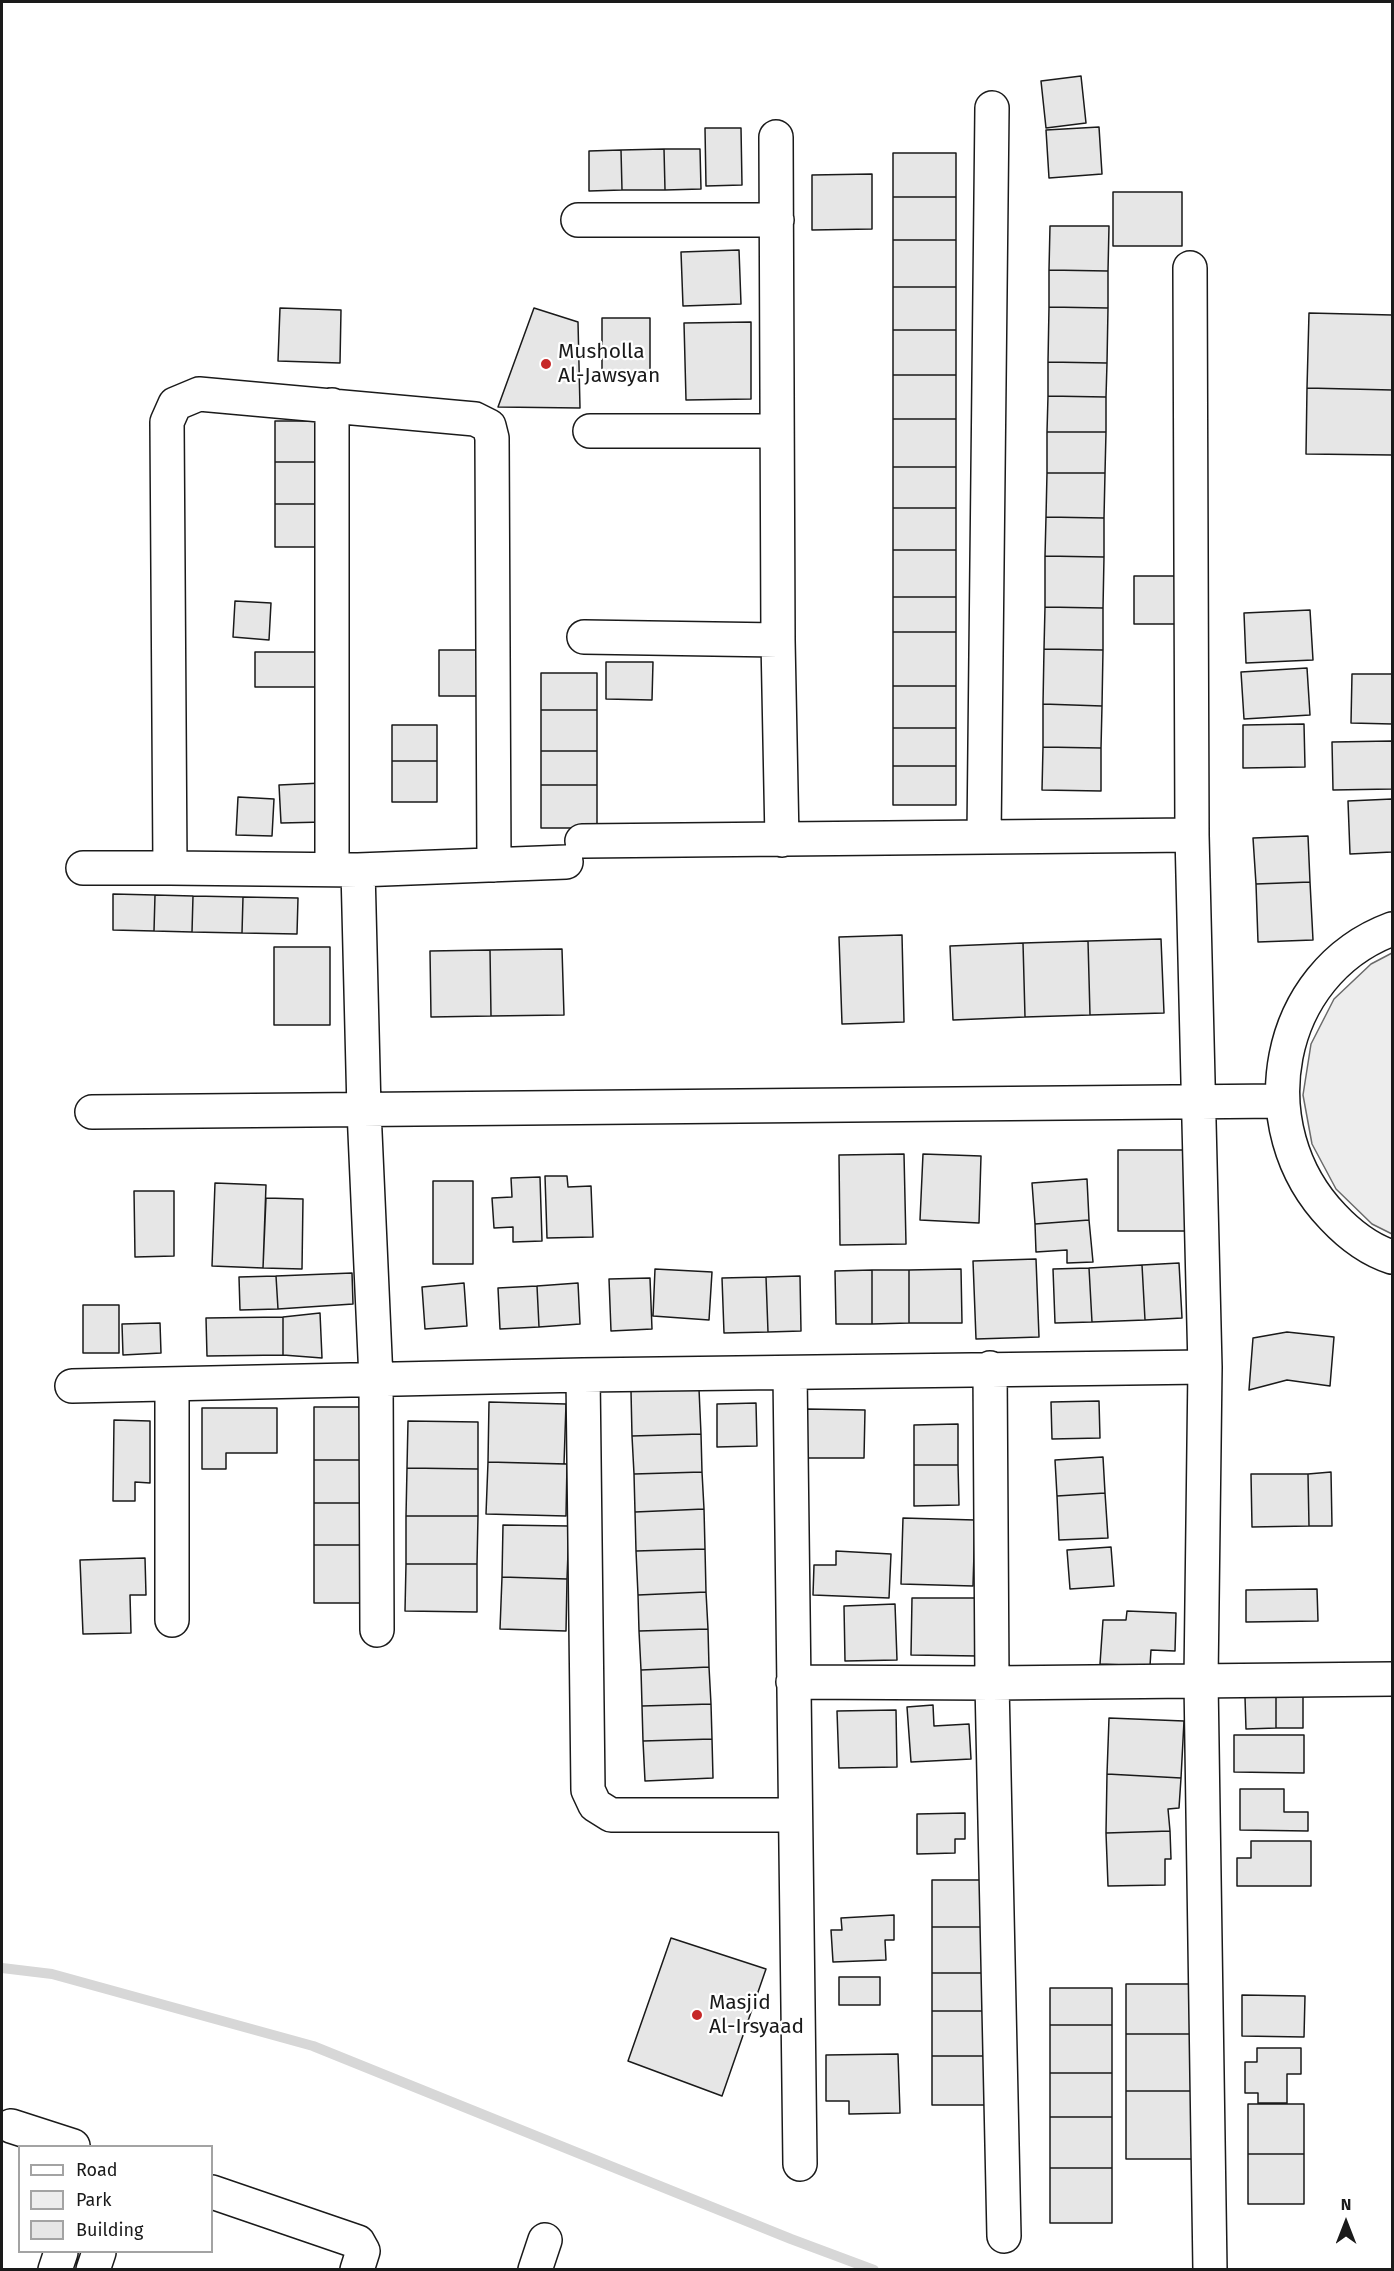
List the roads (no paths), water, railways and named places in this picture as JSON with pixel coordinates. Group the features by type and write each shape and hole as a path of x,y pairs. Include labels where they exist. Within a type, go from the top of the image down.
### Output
{"street":[{"path":"984,837 992,108"},
{"path":"776,137 778,640 782,840"},
{"path":"578,220 777,220"},
{"path":"1190,268 1192,835 1205,1367 1201,1680 1210,2270"},
{"path":"170,868 167,423 175,404 199,394 475,419 489,426 492,438 494,865"},
{"path":"332,405 345,870 364,1110 376,1379 376,1630"},
{"path":"590,431 777,431"},
{"path":"584,636 778,640"},
{"path":"83,868 345,870 494,865 574,851 782,840 1192,835"},
{"path":"1392,929 1362,944 1338,963 1317,986 1301,1012 1289,1040 1283,1070 1281,1101 1285,1129 1293,1156 1305,1181 1321,1204 1340,1225 1363,1242 1392,1257"},
{"path":"92,1112 1281,1101"},
{"path":"72,1386 990,1368 1205,1367"},
{"path":"990,1368 992,1683 1004,2236"},
{"path":"790,1373 800,2164"},
{"path":"583,1375 588,1790 595,1805 611,1815 795,1815"},
{"path":"172,1384 172,1620"},
{"path":"793,1682 992,1683 1392,1679"},
{"path":"11,2126 70,2145"},
{"path":"213,2192 358,2242 363,2251 357,2270"},
{"path":"55,2270 61,2253"},
{"path":"93,2270 99,2253"}],"waterway":[{"path":"2,1968 52,1974 313,2046 791,2239 874,2270"}],"place":[{"name":"Musholla Al-Jawsyan","path":"546,364"},
{"name":"Masjid Al-Irsyaad","path":"697,2015"}]}
